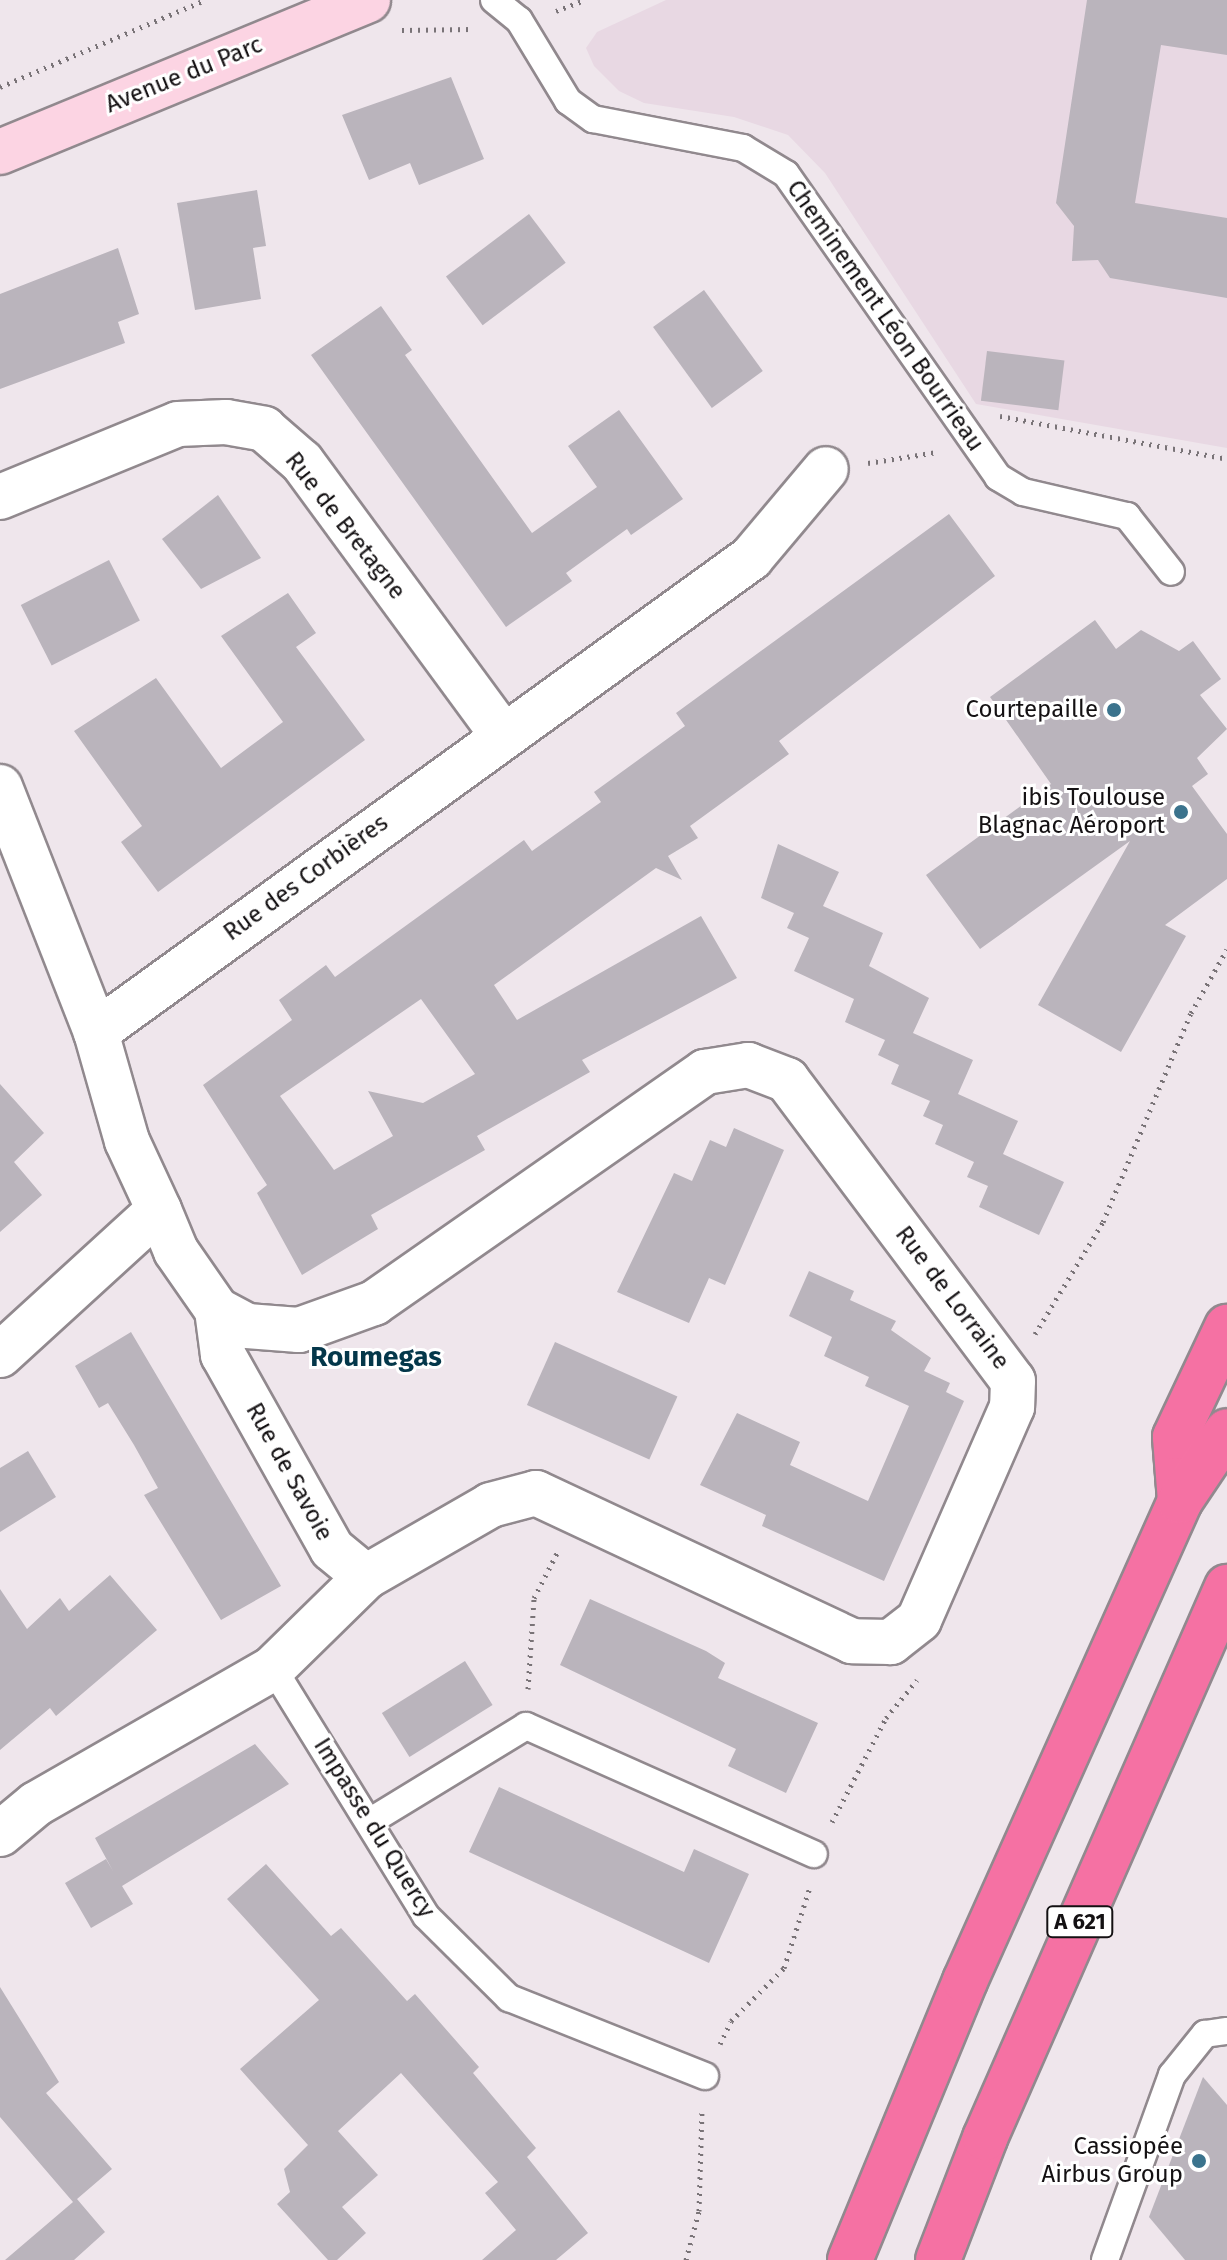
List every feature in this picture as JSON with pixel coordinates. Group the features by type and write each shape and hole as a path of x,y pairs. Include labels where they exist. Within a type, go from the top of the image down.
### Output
{"highway":[{"path":"1180,1501 1175,1437 1227,1327"},
{"path":"850,2260 965,1981 1180,1501 1227,1431"},
{"name":"A 621","path":"938,2260 985,2138 1227,1587"}],"street":[{"name":"Avenue du Parc","path":"0,152 368,0"},
{"name":"Rue de Bretagne","path":"0,497 178,424 226,422 264,429 302,462 502,734"},
{"name":"Rue des Corbières","path":"96,1032 502,734 751,558 826,469"},
{"path":"0,1355 159,1210 127,1141 96,1032 2,802"},
{"name":"Rue de Lorraine","path":"217,1310 247,1326 299,1330 374,1303 705,1072 748,1065 787,1080 1013,1381 1012,1407 919,1620 891,1642 852,1641 579,1510 536,1493 491,1505 366,1577"},
{"name":"Rue de Savoie","path":"159,1210 176,1251 217,1310 223,1355 332,1549 366,1577"},
{"path":"0,1834 36,1804 273,1668 366,1577"}],"lane":[{"name":"Cheminement Léon Bourrieau","path":"494,0 519,20 568,101 593,119 743,148 786,174 998,477 1023,492 1127,516 1171,572"},
{"name":"Impasse du Quercy","path":"273,1668 426,1916 509,1998 705,2076"},
{"path":"369,1822 526,1726 814,1854"},
{"path":"1105,2260 1172,2075 1205,2034 1227,2031"}],"path":[{"path":"0,87 205,0"},
{"path":"826,469 934,454 968,432 985,413 1227,459"},
{"path":"1031,1341 1103,1222 1191,1013 1227,949"},
{"path":"526,1726 534,1598 579,1510"},
{"path":"686,2260 699,2211 705,2076 731,2021 784,1968 808,1901 814,1854 886,1718"}],"shaded area":[{"path":"666,0 1227,0 1227,448 976,404 825,173 788,135 734,117 644,103 619,91 594,66 586,48 597,32"}],"building":[{"path":"1087,0 1227,0 1227,55 1161,45 1135,203 1227,218 1227,298 1110,278 1098,260 1072,261 1074,226 1056,203"},
{"path":"451,77 484,159 419,185 410,163 369,180 342,115"},
{"path":"257,190 266,246 253,248 261,299 195,310 177,203"},
{"path":"529,214 566,263 483,325 446,277"},
{"path":"118,248 139,314 118,322 125,343 0,389 0,294"},
{"path":"704,290 763,371 712,408 653,327"},
{"path":"381,306 412,350 405,355 532,533 597,487 568,446 619,410 683,499 631,535 627,529 566,573 572,581 506,627 311,355"},
{"path":"987,351 1064,361 1058,410 981,401"},
{"path":"218,495 261,558 201,589 162,539"},
{"path":"949,514 995,576 779,741 789,754 690,826 698,838 668,856 682,880 656,868 494,985 517,1020 701,916 737,978 582,1060 590,1072 477,1136 485,1150 371,1215 378,1229 302,1275 257,1193 267,1185 203,1085 292,1020 279,1000 326,965 335,977 524,840 532,851 601,802 594,792 685,726 676,713","holes":["421,999 475,1074 423,1103 368,1091 393,1136 334,1170 280,1096"]},
{"path":"109,560 140,621 52,666 21,605"},
{"path":"288,593 316,633 296,647 365,740 158,892 121,842 142,826 74,731 156,678 221,768 283,722 221,636"},
{"path":"1095,620 1116,649 1141,630 1179,651 1193,641 1221,679 1200,695 1227,729 1197,758 1208,774 1192,786 1227,834 1227,879 1165,925 1186,936 1121,1052 1038,1005 1130,841 980,949 926,875 1051,784 990,697"},
{"path":"778,844 839,872 823,906 883,933 869,966 929,998 913,1033 973,1060 958,1094 1018,1121 1003,1154 1064,1182 1039,1235 979,1207 988,1186 967,1177 974,1162 935,1144 943,1125 923,1116 930,1101 891,1084 899,1065 878,1055 885,1040 845,1022 854,999 794,971 809,938 787,928 794,913 761,898"},
{"path":"0,1084 44,1133 14,1162 42,1195 0,1232"},
{"path":"734,1128 784,1150 725,1285 709,1278 689,1323 617,1292 674,1173 692,1181 710,1140 726,1147"},
{"path":"809,1271 854,1291 850,1300 896,1321 891,1330 931,1358 924,1371 950,1383 946,1392 964,1401 884,1581 762,1526 766,1515 700,1485 737,1413 800,1442 790,1465 868,1501 909,1406 865,1386 869,1377 824,1356 832,1337 789,1316"},
{"path":"131,1332 281,1586 221,1620 144,1495 158,1488 134,1445 108,1403 99,1408 75,1366"},
{"path":"555,1342 677,1397 649,1460 527,1405"},
{"path":"28,1451 56,1497 0,1532 0,1468"},
{"path":"110,1575 157,1630 56,1716 50,1708 0,1750 0,1589 27,1629 60,1598 69,1611"},
{"path":"590,1599 706,1651 725,1663 718,1678 818,1723 786,1793 728,1766 736,1749 560,1665"},
{"path":"465,1661 493,1705 409,1757 382,1713"},
{"path":"255,1744 289,1784 122,1886 133,1904 91,1928 65,1883 106,1859 113,1871 95,1838"},
{"path":"499,1787 684,1872 694,1849 749,1874 709,1963 469,1852"},
{"path":"266,1864 331,1936 341,1928 407,2001 415,1994 479,2067 473,2073 536,2148 527,2157 588,2233 556,2260 482,2260 516,2230 485,2193 498,2182 401,2073 338,2131 378,2175 342,2207 366,2233 337,2260 328,2260 277,2204 290,2192 284,2169 308,2145 240,2069 319,2000 227,1899"},
{"path":"0,1987 59,2082 46,2093 112,2169 77,2199 105,2232 74,2260 5,2260 73,2202 0,2117"},
{"name":"Cassiopée Airbus Group","path":"1203,2077 1227,2105 1227,2260 1185,2260 1149,2217"}],"place":[{"name":"Courtepaille","path":"1114,710"},
{"name":"ibis Toulouse Blagnac Aéroport","path":"1181,812"},
{"name":"Cassiopée Airbus Group","path":"1199,2161"}],"district":[{"name":"Roumegas","path":"376,1357"}]}
